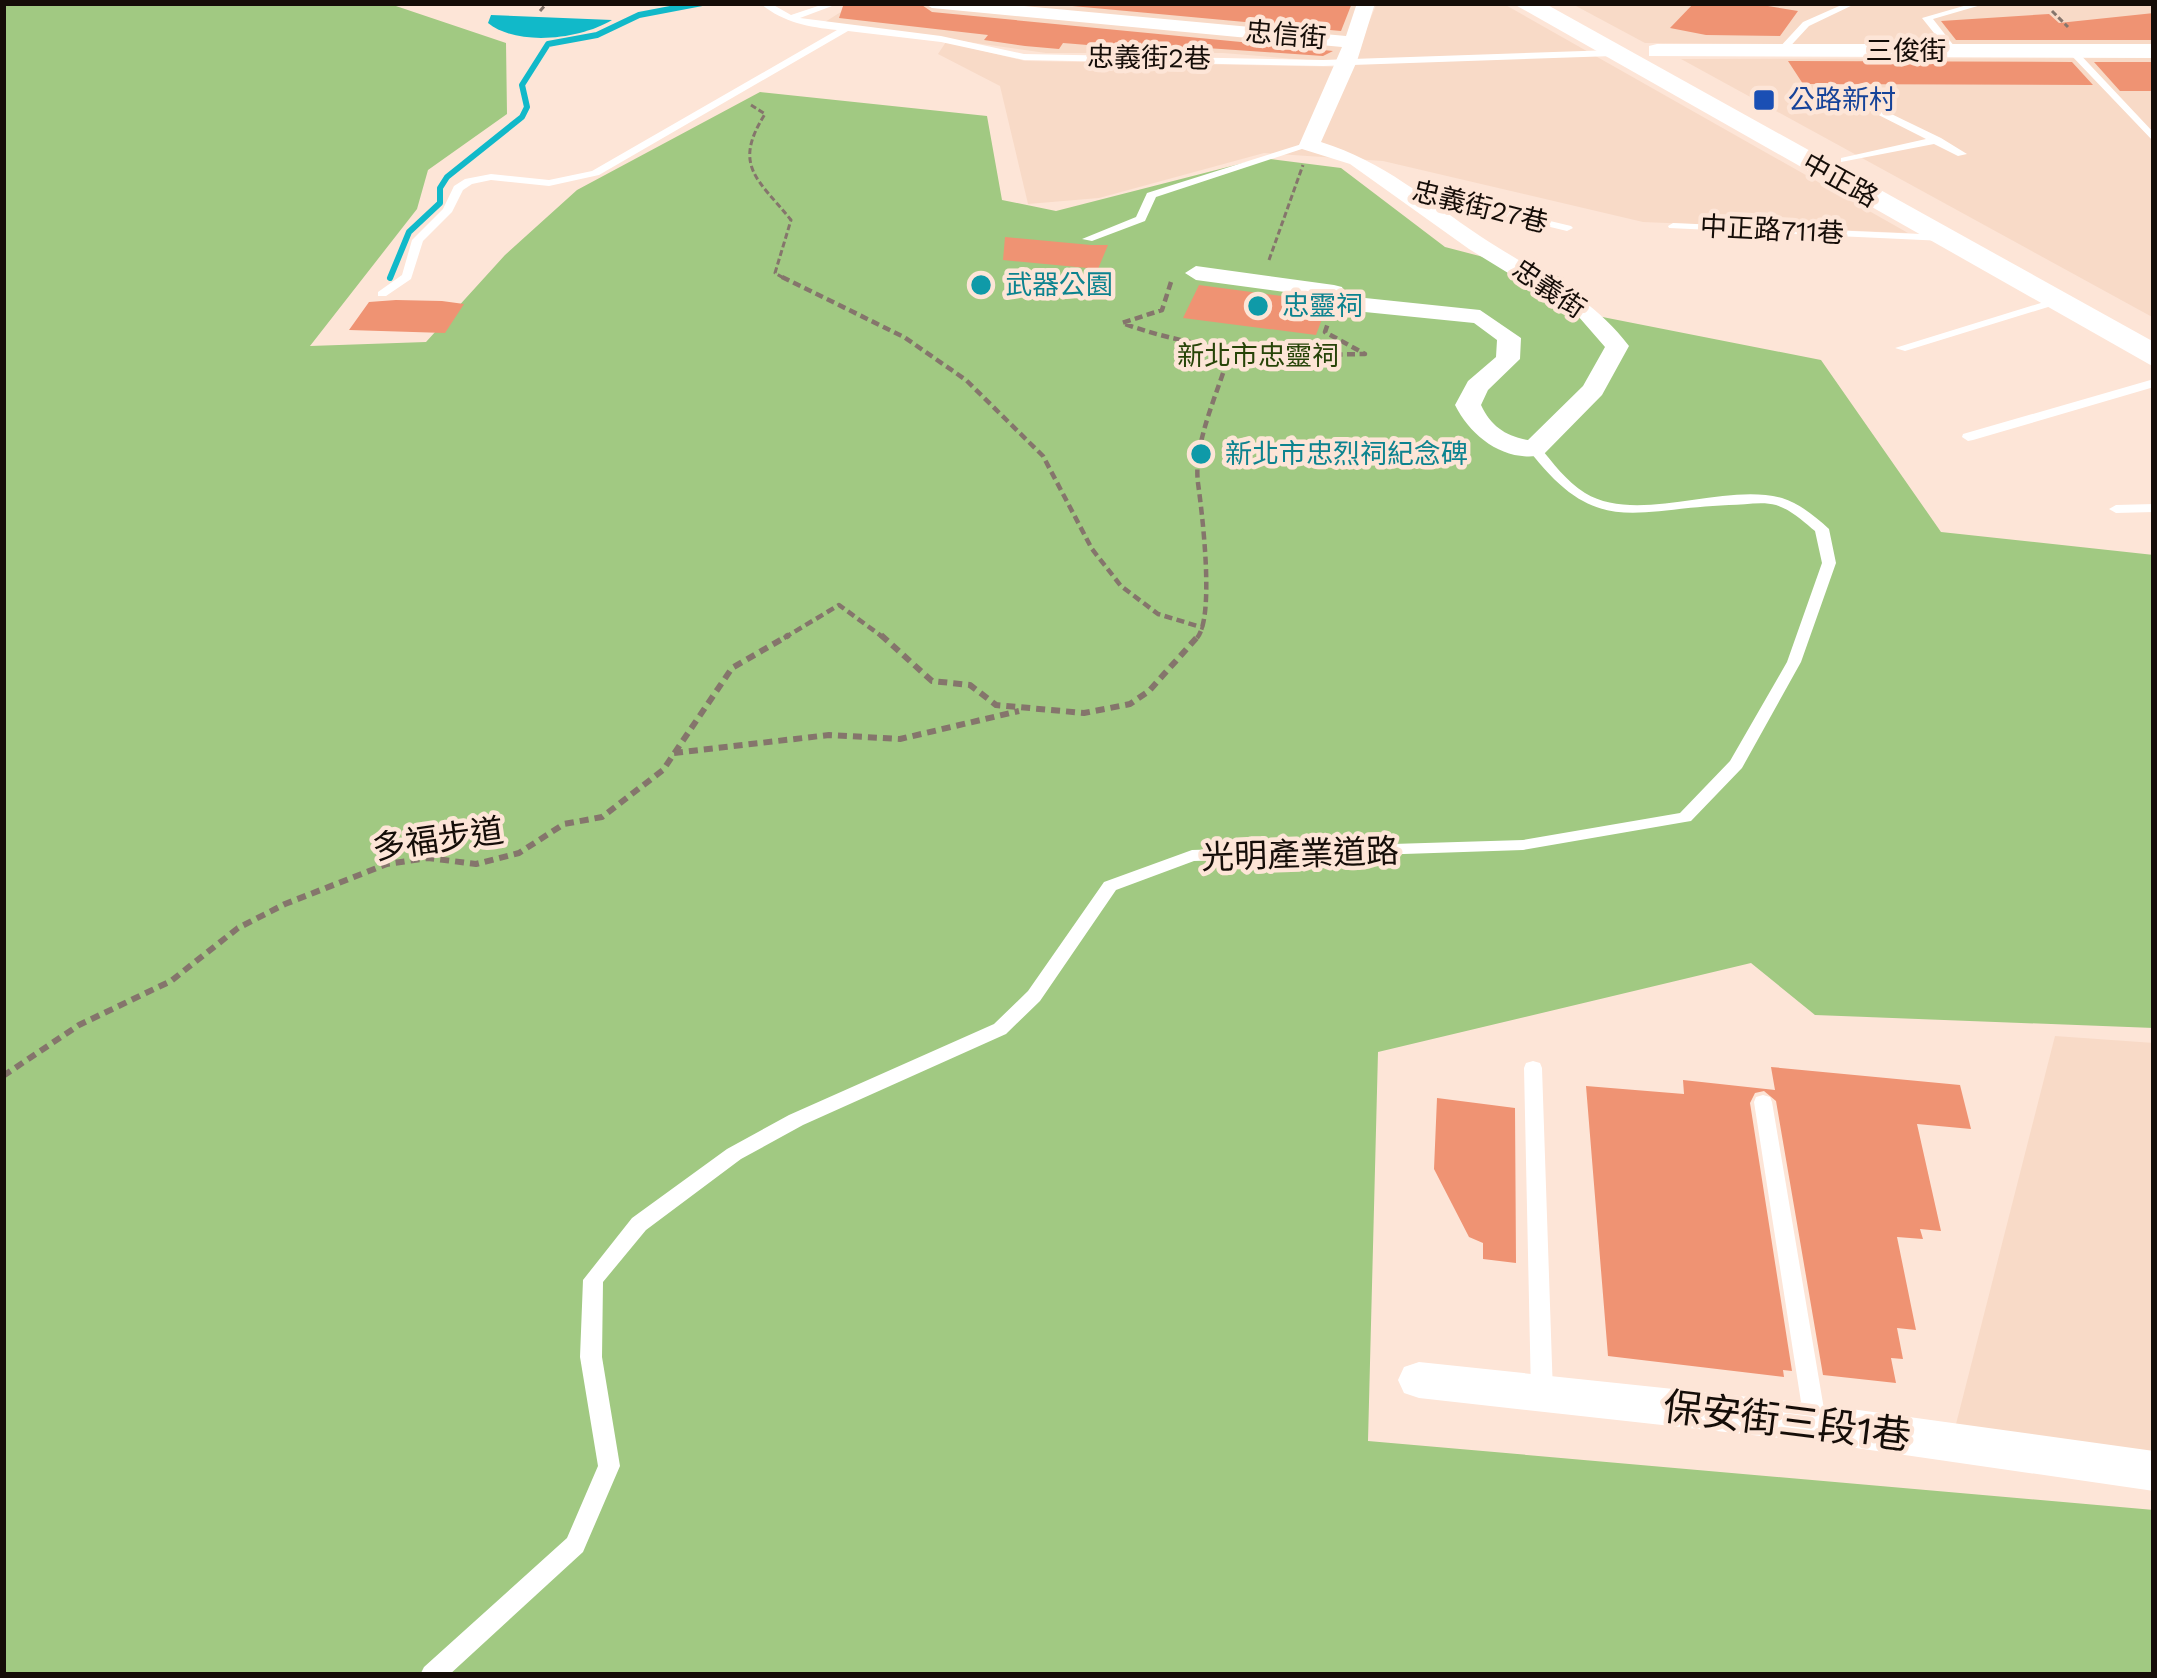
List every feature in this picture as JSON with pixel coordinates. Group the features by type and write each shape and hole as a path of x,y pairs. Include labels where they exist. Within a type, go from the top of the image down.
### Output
{"main road":[{"name":"中正路","path":"1525,3 2154,356"},
{"name":"中正路","path":"1569,3 2154,330"},
{"path":"1613,53 1657,52"}],"street":[{"name":"忠信街","path":"932,3 1221,29 1351,51"},
{"path":"1221,29 1235,3"},
{"path":"1310,145 1351,51 1366,3"},
{"name":"三俊街","path":"1657,52 2154,51"},
{"name":"忠義街","path":"1196,273 1334,292 1335,302 1480,317 1509,338 1508,359 1478,386 1468,405 1477,426 1502,444 1534,449 1593,390 1617,346 1586,311 1357,160 1310,145"},
{"name":"保安街三段1巷","path":"1419,1380 1815,1423 2154,1471"}],"lane":[{"name":"忠義街2巷","path":"764,3 791,18 941,39 1024,57 1351,51 1613,53"},
{"path":"791,18 836,3"},
{"path":"1781,51 1806,24 1850,3"},
{"path":"1953,51 1927,18 1984,3"},
{"path":"382,294 407,278 418,240 448,210 458,188 469,181 490,177 549,182 596,173 846,29"},
{"path":"2072,51 2154,139"},
{"path":"1850,97 1962,154"},
{"path":"1846,160 1936,140"},
{"path":"1088,239 1141,219 1151,195 1310,145"},
{"name":"忠義街27巷","path":"1392,186 1567,228"},
{"name":"中正路711巷","path":"1673,226 1944,238"},
{"path":"1901,348 2057,302"},
{"path":"1968,437 2154,383"},
{"name":"光明產業道路","path":"431,1675 575,1545 609,1466 591,1358 593,1280 639,1224 734,1154 890,1075 1000,1029 1034,996 1110,886 1192,856 1523,845 1684,817 1736,764 1794,662 1822,590 1829,563 1822,529 1780,502 1725,501 1631,511 1592,505 1552,474 1534,449"},
{"path":"2116,509 2154,508"},
{"path":"1533,1068 1542,1394"},
{"path":"1763,1102 1815,1423"}],"path":[{"path":"540,10 548,3"},
{"path":"733,94 765,113 749,135 746,160 760,188 791,220 790,238 777,253 775,273 806,293 886,327 974,384 1044,456 1079,529 1126,594 1170,623 1204,628 1201,454 1229,355"},
{"path":"1262,281 1310,145"},
{"path":"1196,273 1175,271 1162,310 1122,323 1181,346 1229,355 1365,354 1325,332 1335,302"},
{"name":"多福步道","path":"3,1076 79,1025 170,981 238,928 285,904 387,864 428,858 476,864 519,853 564,824 602,817 663,770 732,668 839,605 863,618 932,681 970,685 996,705 1029,709 1084,712 1130,704 1164,676 1204,628"},
{"path":"674,753 830,735 900,739 1029,709"}],"shaded area":[{"path":"855,3 1358,3 1340,60 1307,60 1223,53 1046,53 825,22"},
{"path":"1377,3 1502,3 1908,233 1643,222 1383,161 1264,153 1099,198 1028,204 1000,86 938,54 946,42 1025,61 1350,67"},
{"path":"2154,3 2154,47 1645,43 1576,6"},
{"path":"2154,58 2154,318 1681,59"},
{"path":"2055,1036 2154,1043 2154,1454 1955,1428"}],"green space":[{"name":"新北市忠靈祠","path":"3,3 387,3 506,43 507,114 428,170 417,209 310,346 426,342 505,255 577,190 760,92 987,116 1002,200 1056,211 1263,158 1341,168 1445,247 1564,278 1567,310 1821,360 1941,532 2154,555 2154,1028 1815,1015 1751,963 1378,1052 1368,1441 2154,1510 2154,1675 3,1675"}],"water":[{"path":"491,15 612,20 567,36 532,38 501,31 488,23"}],"building":[{"path":"844,3 919,3 932,12 1333,51 1323,56 1192,47 1174,52 1063,43 1059,49 1025,46 984,40 988,35 839,18"},
{"path":"1040,3 1352,3 1341,31"},
{"path":"1694,3 1750,3 1798,11 1780,36 1706,35 1670,28"},
{"path":"2154,13 2154,40 1956,40 1941,21 2049,14 2059,23"},
{"path":"1788,61 2072,62 2093,85 1803,84"},
{"path":"2094,62 2154,62 2154,91 2120,91"},
{"path":"1005,237 1108,245 1098,269 1003,260"},
{"name":"忠靈祠","path":"1199,285 1320,301 1325,311 1316,335 1183,318"},
{"path":"369,302 464,304 445,333 349,330"},
{"path":"1771,1067 1960,1085 1971,1129 1917,1124 1941,1231 1920,1229 1923,1239 1897,1237 1916,1330 1897,1328 1903,1359 1891,1358 1896,1383 1823,1375 1776,1101 1764,1091 1755,1093 1750,1103 1792,1371 1783,1370 1784,1377 1608,1356 1586,1086 1684,1094 1683,1080 1775,1090"},
{"path":"1437,1098 1515,1108 1516,1263 1483,1259 1483,1243 1469,1237 1434,1169"}],"waterway":[{"path":"390,278 409,232 440,203 440,188 447,177 522,117 527,107 522,85 548,44 597,35 639,15 702,3"}],"place":[{"name":"公路新村","path":"1764,100"},
{"name":"武器公園","path":"981,285"},
{"name":"忠靈祠","path":"1258,306"},
{"name":"新北市忠烈祠紀念碑","path":"1201,454"}]}
